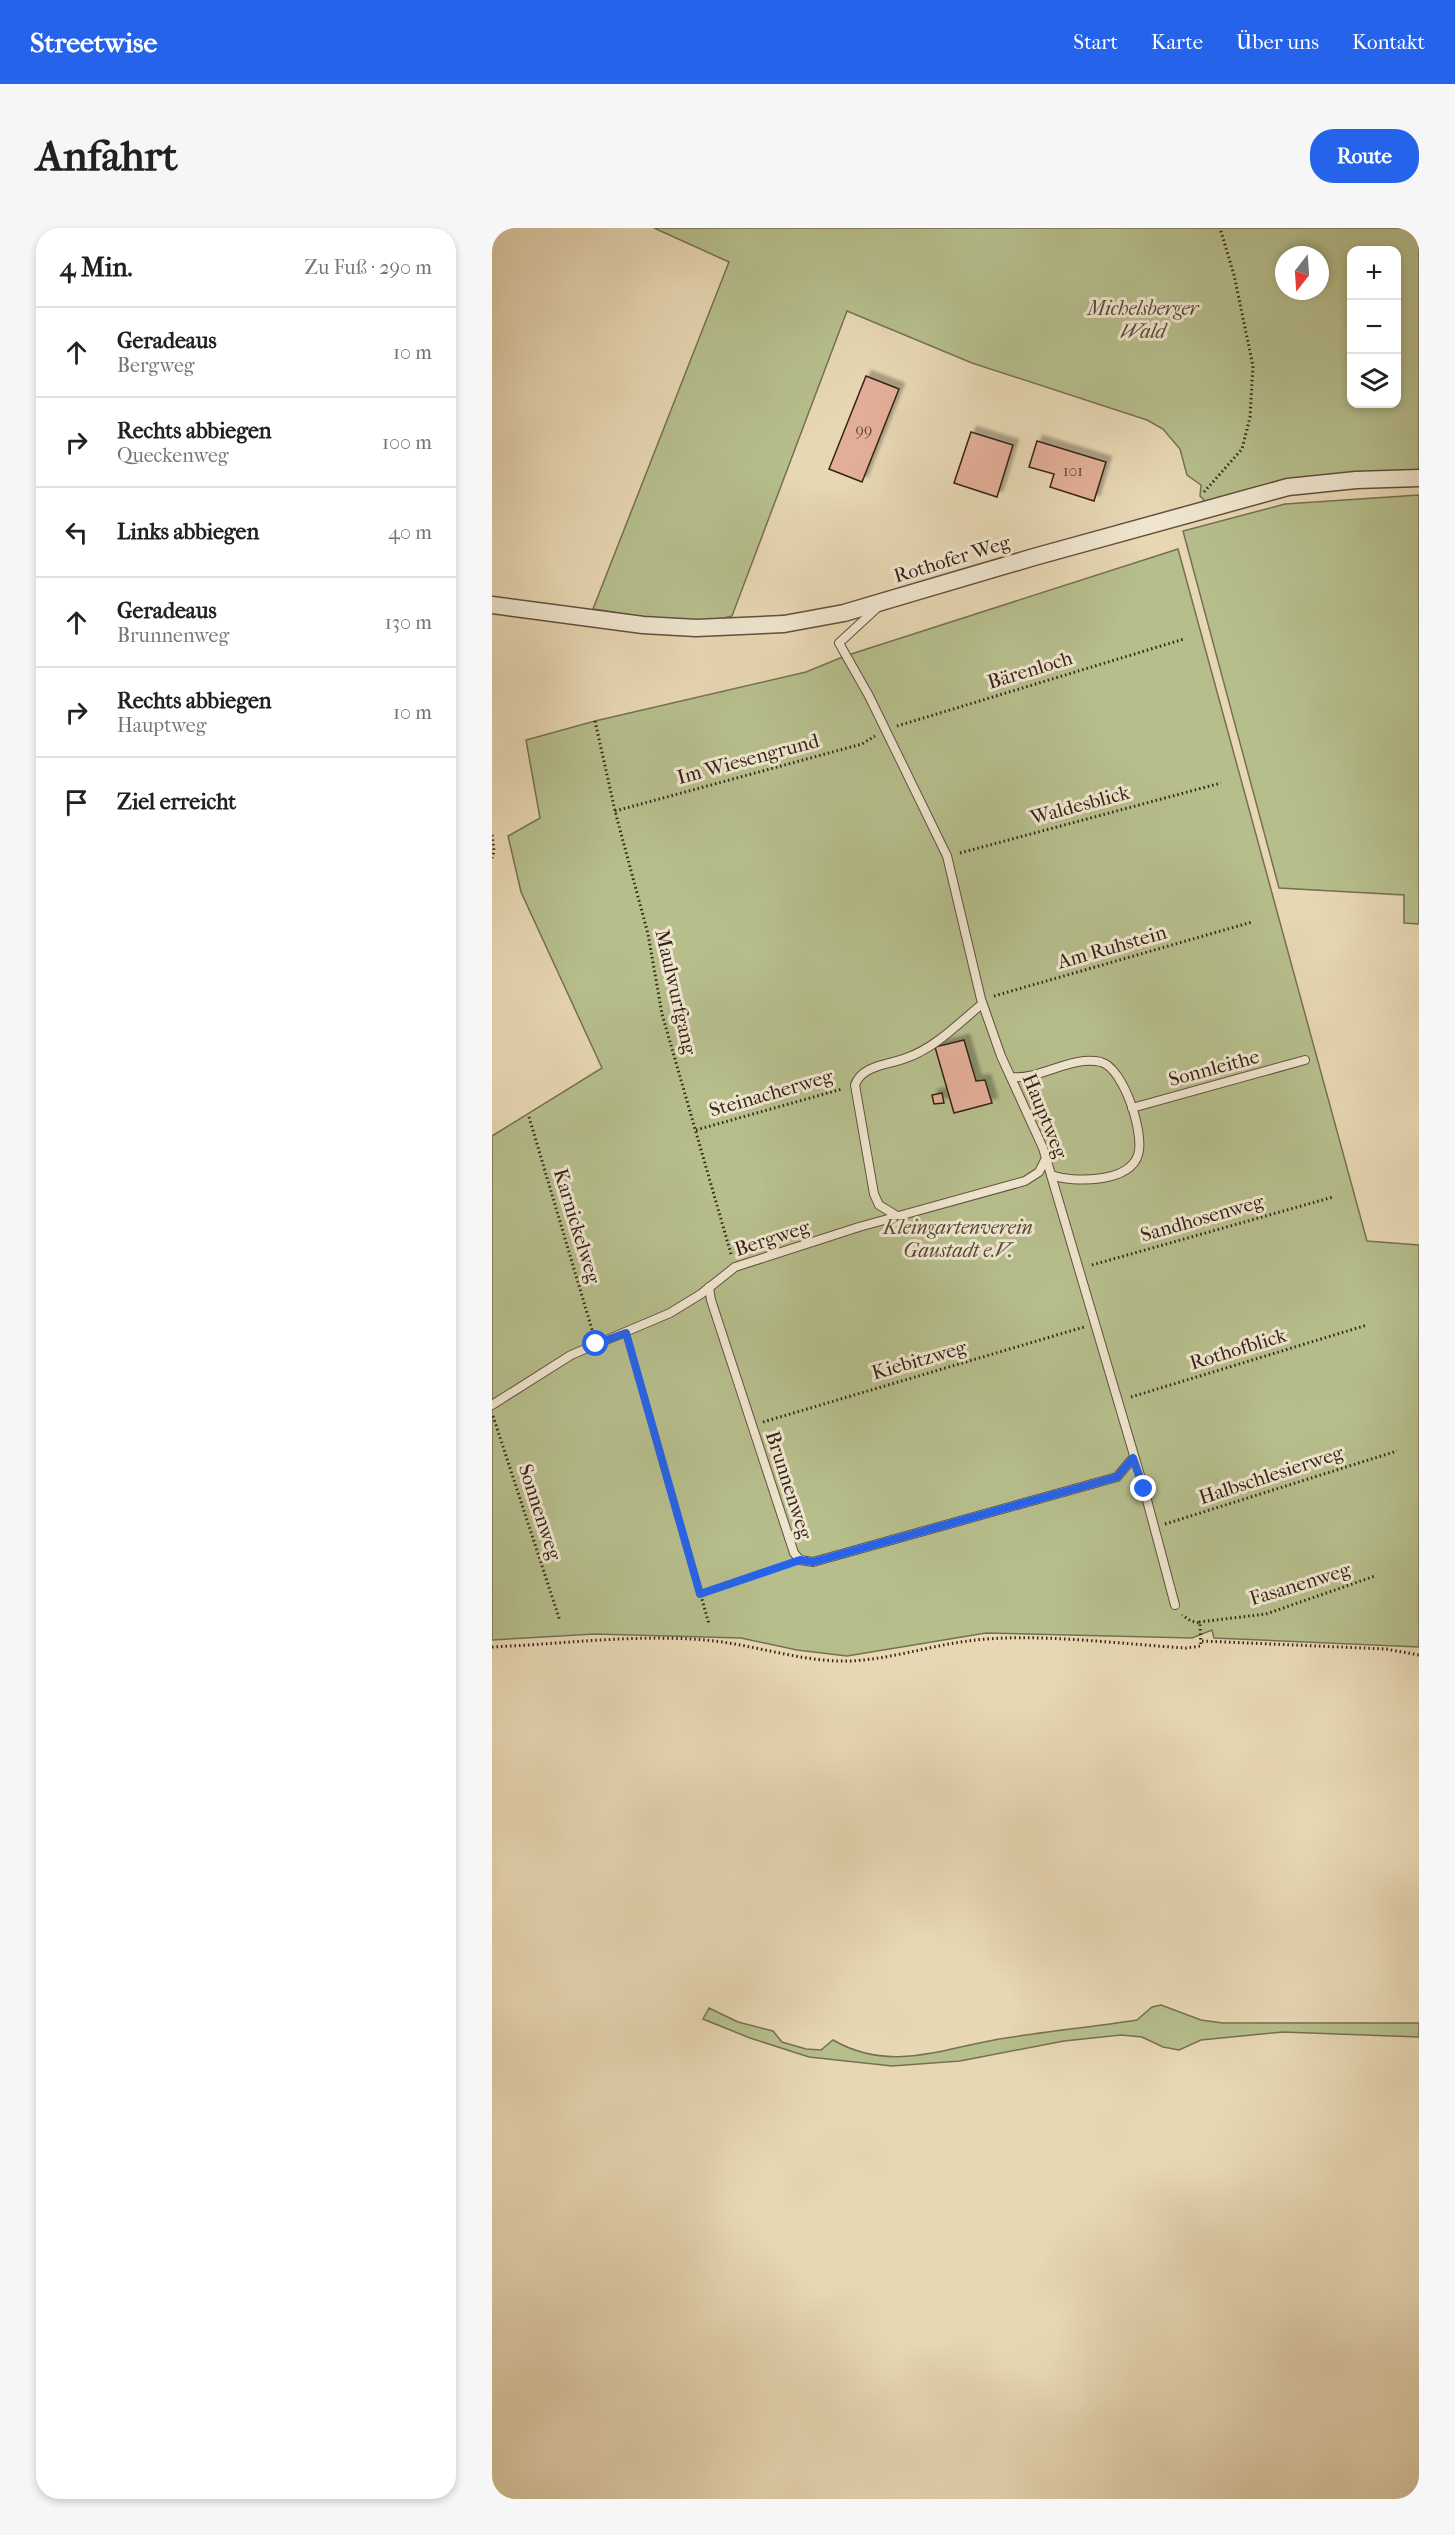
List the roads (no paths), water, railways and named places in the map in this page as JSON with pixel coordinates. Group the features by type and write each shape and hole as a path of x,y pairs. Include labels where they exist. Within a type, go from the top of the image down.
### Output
{"street":[{"name":"Rothofer Weg","path":"492,605 643,625 696,628 784,624 844,613 1288,486 1356,480 1419,478"}],"lane":[{"name":"Hauptweg","path":"882,602 839,643 885,729 947,856 982,1002 1046,1158 1155,1528 1175,1605"},
{"path":"897,1216 879,1204 874,1194 855,1085 858,1076 868,1070 908,1058 930,1047 982,1002"},
{"name":"Sonnleithe","path":"1132,1108 1305,1060"},
{"path":"1011,1077 1030,1077 1078,1063 1101,1062 1116,1073 1132,1108 1140,1147 1137,1159 1128,1169 1108,1177 1080,1181 1051,1175"},
{"name":"Bergweg","path":"492,1406 545,1369 596,1344 670,1313 735,1267 897,1216 1025,1181 1039,1172 1046,1158"},
{"name":"Brunnenweg","path":"709,1287 711,1300 794,1553 800,1560 813,1562 1117,1477 1133,1458"}],"park label":[{"name":"Michelsberger Wald","path":"1143,320"},
{"name":"Kleingartenverein Gaustadt e.V.","path":"958,1238"}]}
